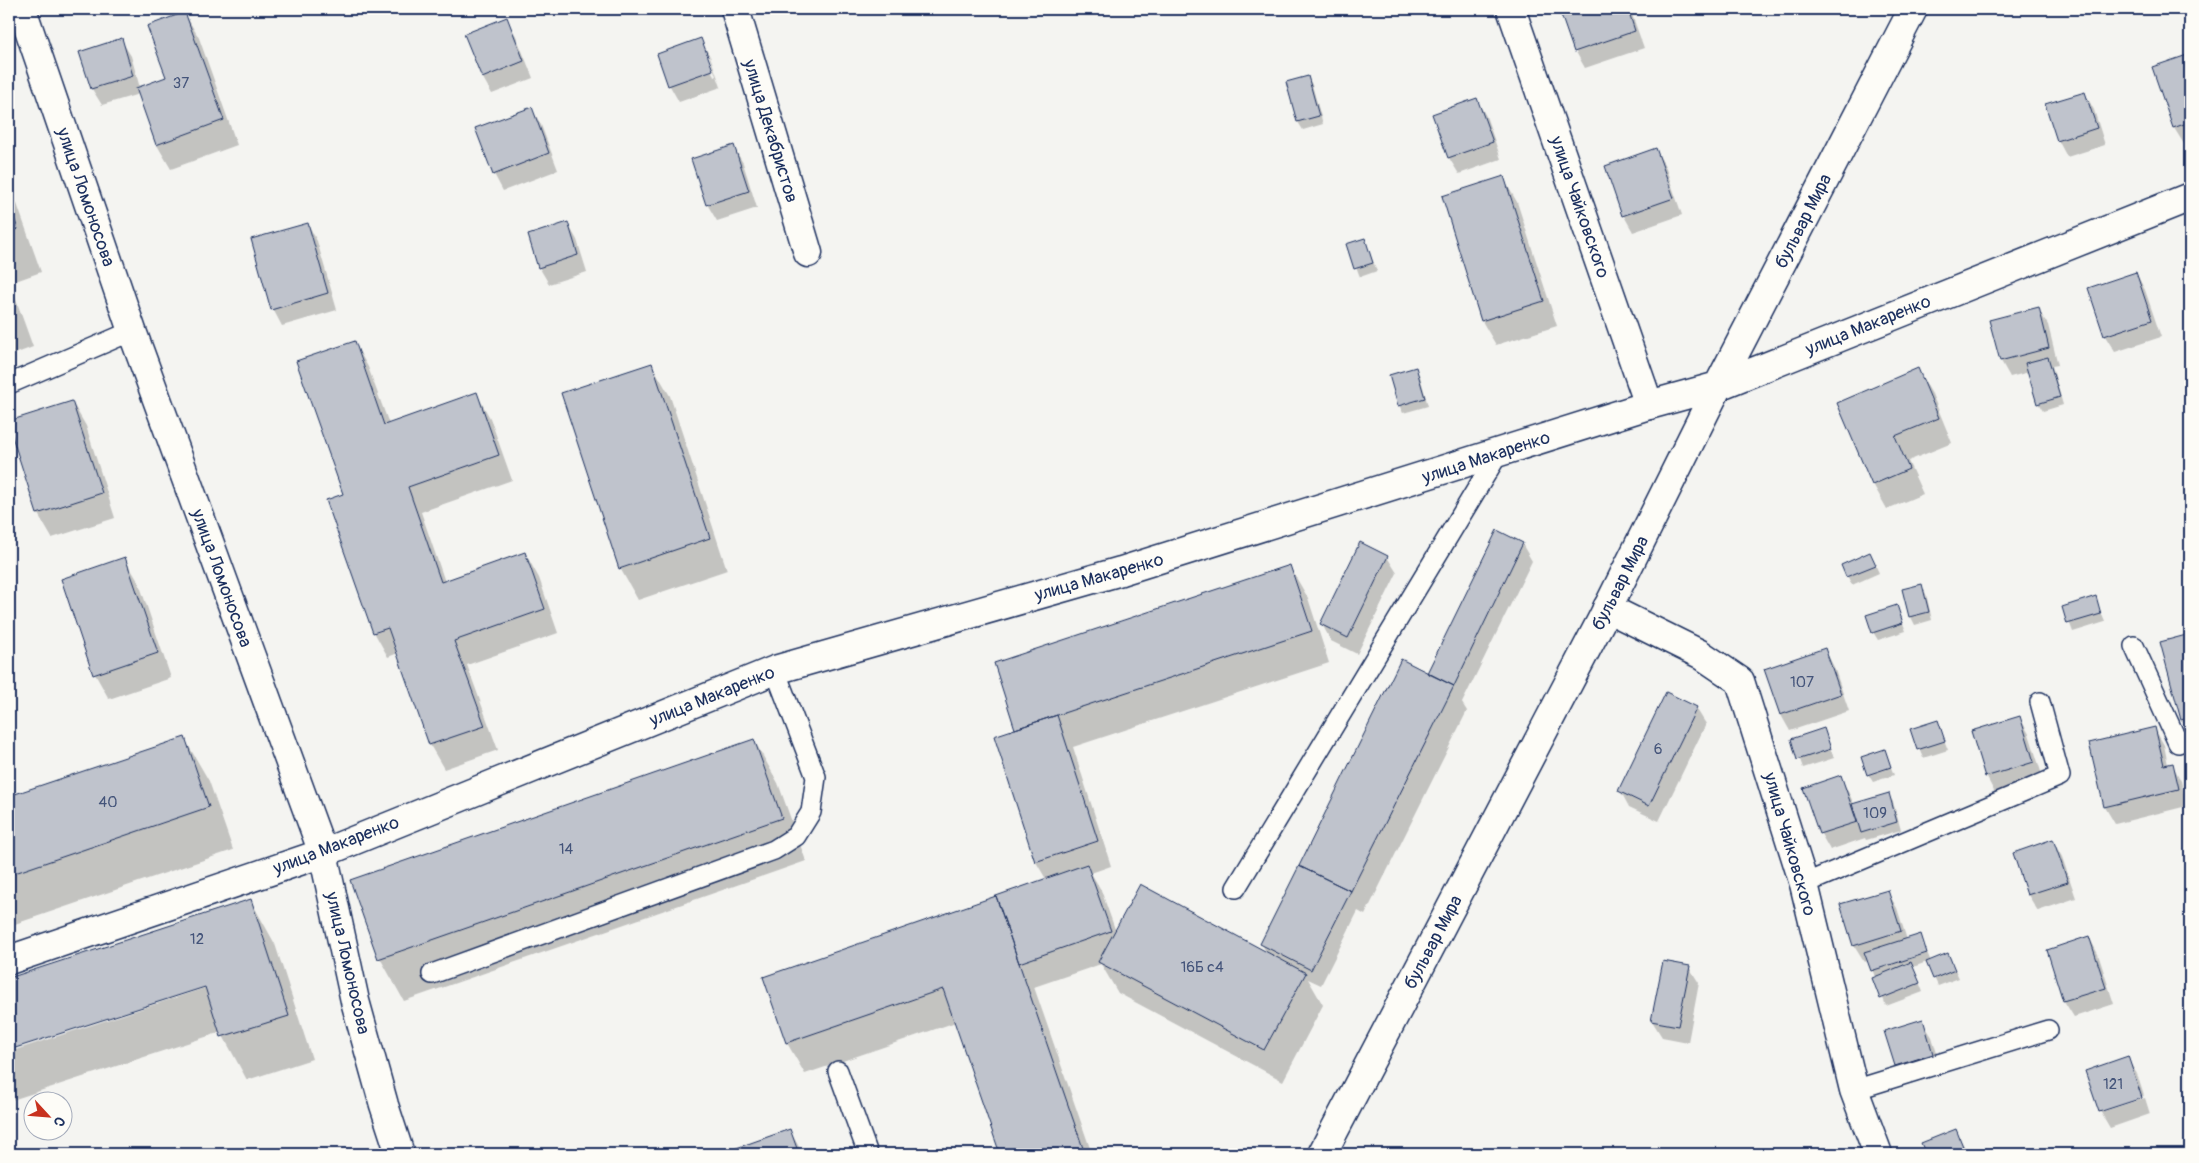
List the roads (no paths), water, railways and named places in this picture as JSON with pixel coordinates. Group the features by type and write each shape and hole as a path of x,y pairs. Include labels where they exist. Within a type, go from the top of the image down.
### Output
{"street":[{"name":"улица Ломоносова","path":"22,9 132,331 323,852 355,1001 384,1105 400,1154"},
{"name":"улица Декабристов","path":"735,9 808,253"},
{"name":"улица Чайковского","path":"1511,9 1649,405"},
{"name":"бульвар Мира","path":"1322,1154 1607,608 1718,386 1913,9"},
{"name":"улица Макаренко","path":"9,960 323,852 776,670 1121,571 1649,405 1718,386 2190,197"},
{"name":"улица Чайковского","path":"1607,608 1700,654 1740,681 1804,884 1854,1090 1878,1154"}],"lane":[{"path":"9,384 132,331"},
{"path":"1236,888 1498,454"},
{"path":"2134,646 2178,743 2190,739"},
{"path":"432,974 774,850 796,836 811,812 816,777 776,670"},
{"path":"1804,884 2060,776 2040,702"},
{"path":"1854,1090 2048,1030"},
{"path":"838,1071 868,1154"}]}
